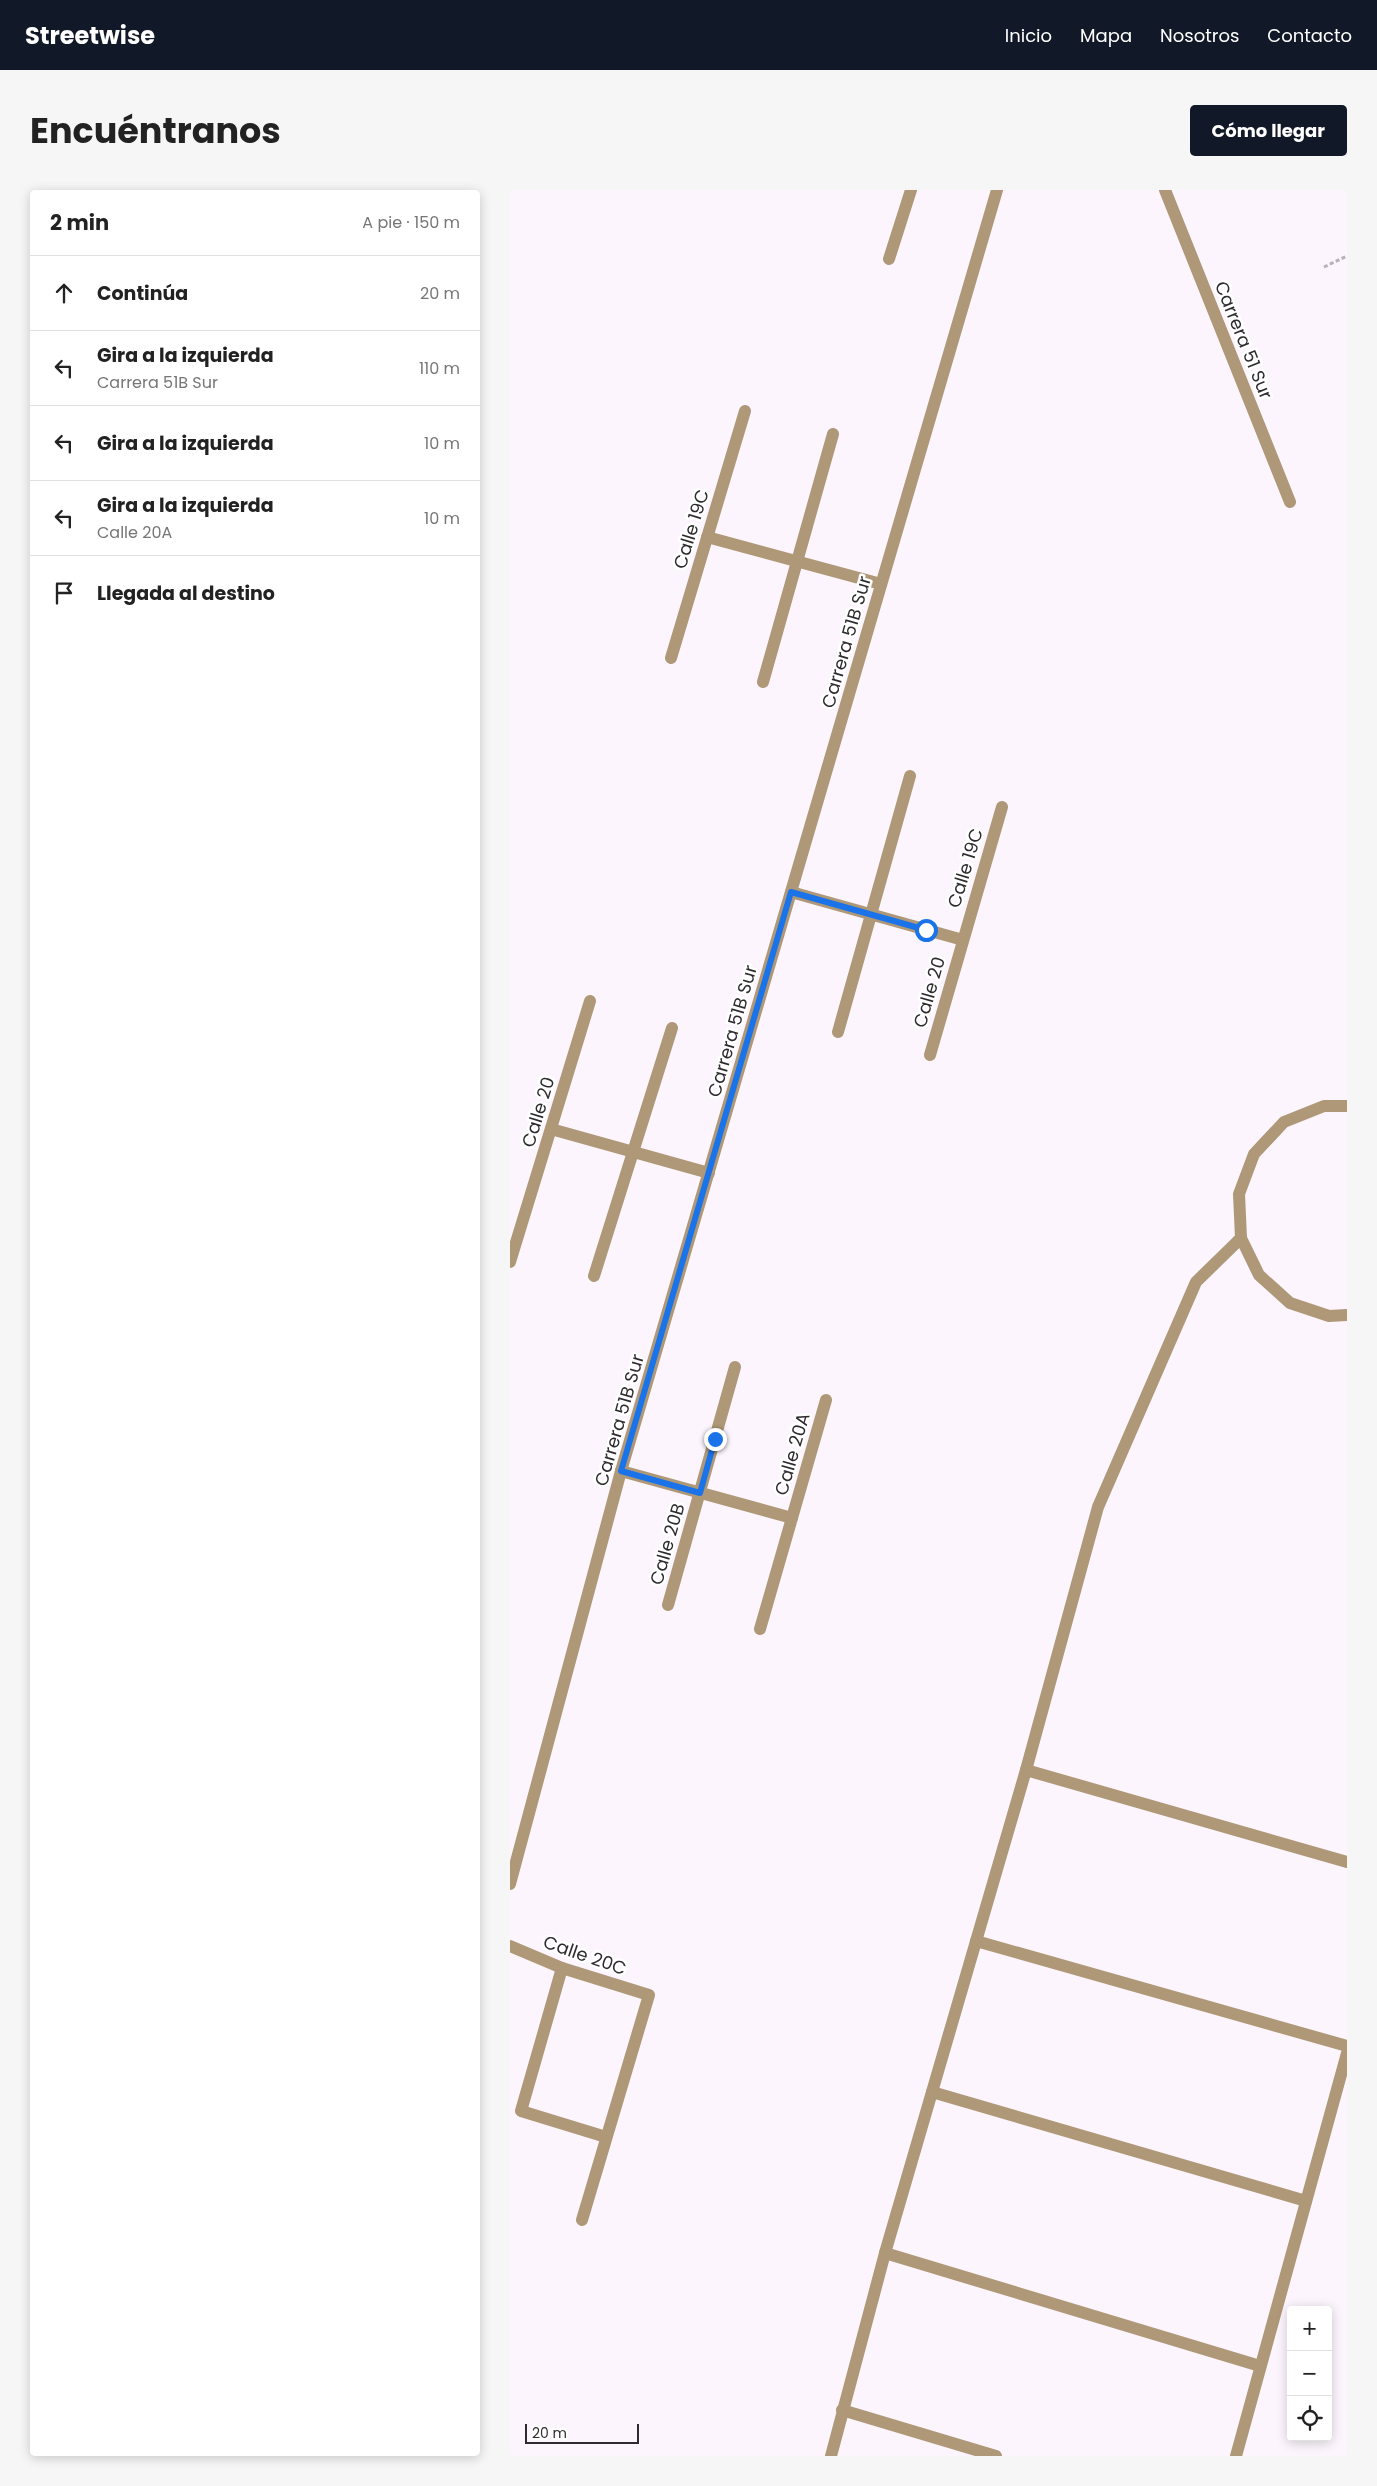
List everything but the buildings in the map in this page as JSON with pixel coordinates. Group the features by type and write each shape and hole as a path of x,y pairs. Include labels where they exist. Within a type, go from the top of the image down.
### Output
{"street":[{"path":"889,259 911,190"},
{"name":"Carrera 51B Sur","path":"510,1884 621,1471 997,190"},
{"name":"Carrera 51 Sur","path":"1165,190 1290,502"},
{"name":"Calle 19C","path":"671,658 745,411"},
{"path":"763,682 833,434"},
{"path":"707,537 797,563 881,584"},
{"path":"838,1032 910,776"},
{"name":"Calle 19C","path":"963,940 1002,807"},
{"path":"791,892 963,940"},
{"name":"Calle 20","path":"930,1055 963,940"},
{"name":"Calle 20","path":"510,1262 590,1000"},
{"path":"594,1276 672,1028"},
{"path":"1347,1106 1324,1106 1284,1122 1254,1154 1239,1194 1242,1238 1260,1276 1290,1302 1329,1316 1347,1315"},
{"path":"551,1129 709,1173"},
{"path":"830,2456 885,2253 1026,1770 1098,1507 1196,1282 1242,1238"},
{"path":"700,1493 735,1367"},
{"name":"Calle 20A","path":"792,1518 826,1400"},
{"path":"621,1471 792,1518 760,1629"},
{"name":"Calle 20B","path":"668,1605 700,1493"},
{"path":"1026,1770 1347,1862"},
{"path":"976,1941 1347,2046"},
{"name":"Calle 20C","path":"510,1946 562,1968 650,1996 606,2138"},
{"path":"562,1968 521,2111 606,2138 582,2220"},
{"path":"1236,2456 1347,2053"},
{"path":"932,2092 1306,2201"},
{"path":"885,2253 1260,2366"},
{"path":"842,2410 996,2456"}],"path":[{"path":"1324,267 1347,256"}],"route":[{"path":"715,1439 700,1493 621,1471 791,892 926,930"}]}
